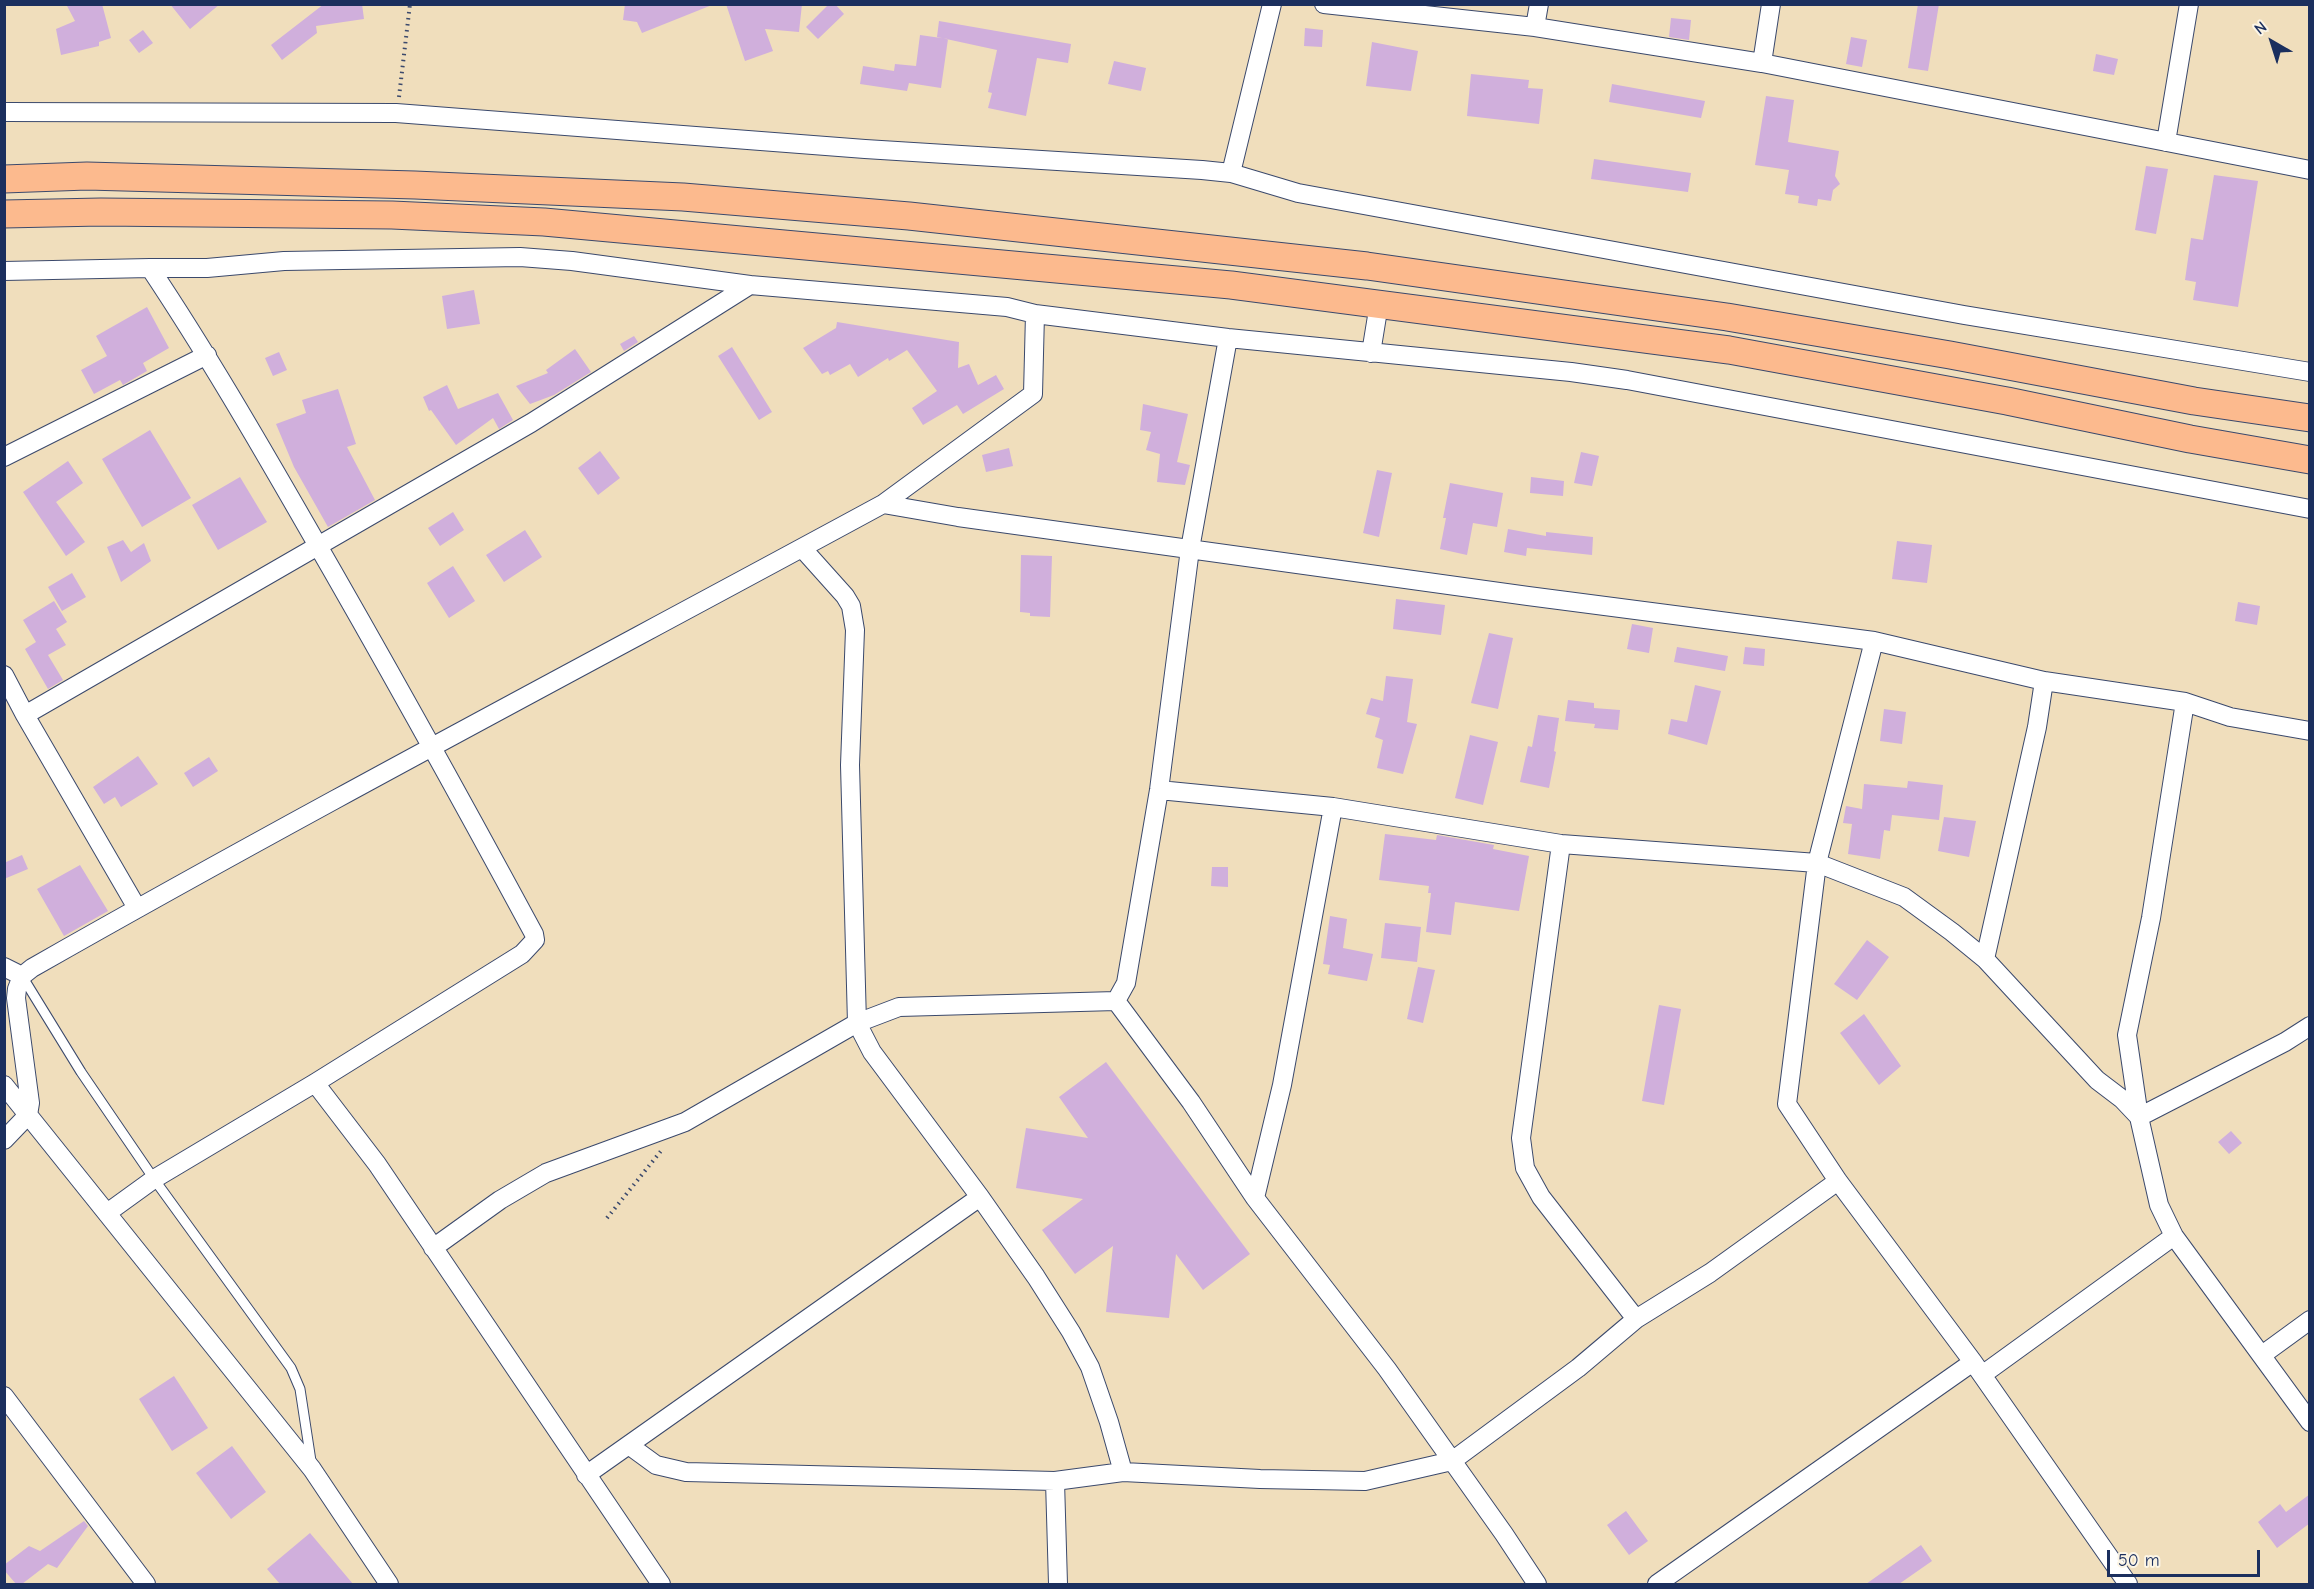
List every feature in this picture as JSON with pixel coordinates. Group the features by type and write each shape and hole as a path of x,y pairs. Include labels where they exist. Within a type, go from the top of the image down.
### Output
{"main road":[{"path":"4,179 87,176 415,185 684,197 909,216 1367,266 1727,317 2194,400 2310,418"},
{"path":"4,214 101,212 392,215 544,222 1231,285 1729,350 2310,460"}],"street":[{"path":"1231,173 1272,4"},
{"path":"1324,4 1535,27 1762,63 2310,170"},
{"path":"1535,27 1539,4"},
{"path":"1762,63 1771,4"},
{"path":"2166,142 2189,4"},
{"path":"4,112 396,112 865,149 1231,173 1298,193 1964,315 2310,372"},
{"path":"4,271 207,268 284,261 520,257 572,261 750,285 1007,307 1035,314 1228,338 1571,372 1628,380 2310,508"},
{"path":"107,1214 154,1179 315,1083 522,954 535,940 534,934 432,746 318,546 207,355 150,268"},
{"path":"25,715 531,423 750,285"},
{"path":"1371,353 1378,304"},
{"path":"4,1140 28,1115 30,1103 16,998 22,976 137,908 432,746 883,504 1034,394 1035,314"},
{"path":"1116,1001 1126,983 1159,789 1190,549 1228,338"},
{"path":"4,457 207,355"},
{"path":"883,504 958,517 1874,641 2044,681 2185,702 2230,717 2310,731"},
{"path":"802,548 845,596 851,606 854,624 850,765 857,1023 872,1052 1036,1276 1090,1367 1123,1472"},
{"path":"1874,641 1817,863 1786,1098 1789,1110 1838,1181 1977,1368 2128,1584"},
{"path":"4,675 137,908"},
{"path":"1985,959 2037,727 2044,681"},
{"path":"2185,702 2151,918 2127,1035 2139,1117 2159,1205 2174,1236 2310,1422"},
{"path":"1159,789 1334,807 1561,844 1817,863 1904,897 1985,959 2097,1080 2122,1099 2139,1117"},
{"path":"1255,1198 1282,1085 1334,807"},
{"path":"1561,844 1521,1138 1525,1168 1541,1197 1636,1318"},
{"path":"4,967 22,976"},
{"path":"433,1248 514,1191 546,1173 685,1122 857,1023 899,1007 1116,1001"},
{"path":"1116,1001 1191,1102 1255,1198 1387,1369 1537,1584"},
{"path":"2139,1117 2285,1042 2310,1026"},
{"path":"315,1083 377,1164 661,1584"},
{"path":"4,1085 312,1469 389,1584"},
{"path":"630,1446 656,1465 686,1472 1055,1481 1123,1472 1260,1479 1365,1481 1452,1461 1578,1368 1636,1318 1710,1273 1838,1181"},
{"path":"586,1475 980,1197"},
{"path":"1657,1584 2174,1236"},
{"path":"2262,1355 2310,1320"},
{"path":"4,1396 146,1584"},
{"path":"1055,1481 1058,1584"}],"lane":[{"path":"22,976 81,1072 154,1179 291,1368 300,1389 312,1469"}],"path":[{"path":"396,112 410,4"},
{"path":"607,1218 685,1122"}],"building":[{"path":"66,4 102,4 111,38 99,42 99,46 61,55 56,29 75,21"},
{"path":"170,4 220,4 190,29"},
{"path":"324,4 362,4 364,19 316,26 317,33 282,60 271,45"},
{"path":"625,4 712,5 642,33 637,22 623,20"},
{"path":"726,4 802,4 799,32 765,29 773,51 745,61"},
{"path":"829,4 835,4 844,14 818,39 806,27"},
{"path":"1918,4 1939,4 1928,71 1908,68"},
{"path":"1671,18 1691,20 1689,40 1669,37"},
{"path":"939,21 1071,44 1068,63 1037,58 1026,116 988,108 992,93 988,92 997,50 937,37"},
{"path":"1305,28 1323,30 1322,47 1304,46"},
{"path":"143,30 153,43 139,53 129,40"},
{"path":"920,35 948,39 941,88 909,83 907,91 860,84 863,66 894,71 895,64 916,66"},
{"path":"1851,37 1867,40 1862,67 1846,64"},
{"path":"1372,42 1418,51 1411,91 1366,86"},
{"path":"2096,54 2118,59 2114,75 2093,71"},
{"path":"1114,61 1146,68 1141,91 1108,84"},
{"path":"1471,74 1529,80 1528,88 1543,89 1539,124 1467,116"},
{"path":"1612,84 1705,101 1701,118 1609,102"},
{"path":"1766,96 1794,100 1788,142 1839,151 1835,176 1840,184 1833,190 1831,201 1818,199 1817,206 1798,203 1799,196 1785,194 1789,170 1755,165"},
{"path":"1594,159 1691,173 1688,192 1591,179"},
{"path":"2146,166 2168,169 2156,234 2135,230"},
{"path":"2214,175 2258,181 2238,307 2193,300 2196,282 2185,280 2191,238 2203,240"},
{"path":"474,290 480,324 447,329 442,296"},
{"path":"147,307 169,348 143,363 147,371 123,385 120,380 94,394 81,370 107,356 96,336"},
{"path":"837,322 959,342 958,368 969,364 978,385 996,375 1004,389 963,414 957,405 923,425 912,408 937,391 907,350 889,361 888,358 858,377 850,364 830,375 828,371 822,374 803,348 836,328"},
{"path":"634,336 638,342 624,351 620,344"},
{"path":"732,347 772,412 759,420 718,356"},
{"path":"575,349 591,372 554,395 530,404 516,386 548,373 546,370"},
{"path":"279,352 287,370 273,376 265,358"},
{"path":"447,385 458,409 498,393 513,420 499,429 493,418 456,445 431,410 429,411 423,397"},
{"path":"338,389 356,444 347,447 375,500 328,527 294,467 276,424 306,413 302,400"},
{"path":"1143,404 1188,414 1177,462 1190,465 1185,485 1157,482 1160,454 1146,450 1151,432 1140,430"},
{"path":"150,430 191,498 142,527 102,459"},
{"path":"1009,448 1013,466 986,472 982,455"},
{"path":"600,451 620,478 598,495 578,468"},
{"path":"1581,452 1599,456 1592,486 1574,483"},
{"path":"68,461 83,483 56,502 85,542 66,556 23,492"},
{"path":"1377,470 1392,473 1379,537 1363,533"},
{"path":"240,477 267,522 218,550 192,505"},
{"path":"1531,477 1564,481 1563,496 1530,493"},
{"path":"1450,483 1503,493 1497,527 1473,523 1467,555 1440,549"},
{"path":"453,512 464,530 440,546 428,528"},
{"path":"1508,529 1546,536 1546,532 1593,537 1592,555 1527,548 1526,556 1504,552"},
{"path":"525,530 542,557 504,582 486,555"},
{"path":"123,540 131,552 144,543 151,561 121,582 107,547"},
{"path":"1897,541 1932,545 1927,583 1892,579"},
{"path":"1021,555 1052,556 1050,617 1030,616 1030,613 1020,612"},
{"path":"453,566 475,601 449,618 427,583"},
{"path":"72,573 86,597 62,611 48,587"},
{"path":"1396,599 1445,605 1441,635 1393,629"},
{"path":"54,601 67,622 56,629 66,645 48,655 63,680 48,689 25,649 36,642 23,620"},
{"path":"2238,602 2260,606 2257,625 2235,621"},
{"path":"1632,624 1653,628 1649,653 1627,649"},
{"path":"1489,633 1513,638 1498,709 1471,703"},
{"path":"1677,647 1728,656 1725,671 1674,662"},
{"path":"1745,647 1765,649 1764,666 1743,664"},
{"path":"1386,676 1413,679 1407,722 1417,724 1403,774 1377,768 1383,740 1375,737 1380,718 1366,714 1371,698 1383,701"},
{"path":"1695,685 1721,691 1707,745 1668,734 1671,719 1687,722"},
{"path":"1568,700 1594,703 1594,708 1620,710 1618,730 1594,728 1595,724 1565,721"},
{"path":"1884,709 1906,712 1902,744 1880,741"},
{"path":"1538,715 1559,718 1554,751 1556,752 1549,788 1520,782 1528,746 1532,747"},
{"path":"1470,735 1498,742 1483,805 1455,798"},
{"path":"138,756 158,784 121,807 115,797 104,804 93,787"},
{"path":"209,757 218,771 193,787 184,773"},
{"path":"1908,781 1943,785 1939,820 1892,815 1890,831 1884,830 1880,859 1848,854 1852,824 1843,823 1846,806 1862,809 1864,784 1907,788"},
{"path":"1944,817 1976,821 1969,857 1938,851"},
{"path":"1385,834 1436,840 1437,835 1494,845 1493,849 1529,856 1519,911 1455,902 1451,935 1426,932 1431,893 1428,893 1429,886 1379,880"},
{"path":"22,855 28,869 4,879 4,863"},
{"path":"80,865 108,911 64,936 37,889"},
{"path":"1212,867 1228,867 1228,887 1211,886"},
{"path":"1330,916 1347,919 1343,948 1373,954 1367,981 1328,974 1330,965 1323,964"},
{"path":"1385,923 1421,927 1417,962 1381,958"},
{"path":"1867,940 1889,957 1857,1000 1834,984"},
{"path":"1418,967 1435,970 1423,1023 1407,1019"},
{"path":"1659,1005 1681,1009 1664,1105 1642,1101"},
{"path":"1864,1014 1901,1066 1879,1085 1840,1033"},
{"path":"1106,1062 1250,1254 1203,1290 1176,1254 1169,1318 1106,1312 1113,1246 1075,1274 1042,1230 1083,1199 1016,1188 1026,1128 1088,1138 1059,1097"},
{"path":"2231,1131 2242,1143 2229,1154 2218,1142"},
{"path":"174,1376 208,1428 172,1451 139,1399"},
{"path":"232,1446 266,1492 231,1519 196,1473"},
{"path":"2310,1494 2310,1523 2277,1548 2258,1522 2280,1504 2286,1512"},
{"path":"1626,1511 1648,1541 1629,1555 1607,1525"},
{"path":"84,1521 88,1526 57,1568 48,1564 22,1584 16,1584 4,1570 4,1565 29,1546 40,1551"},
{"path":"310,1533 353,1584 280,1584 267,1569"},
{"path":"1921,1545 1932,1561 1899,1584 1866,1584"}]}
